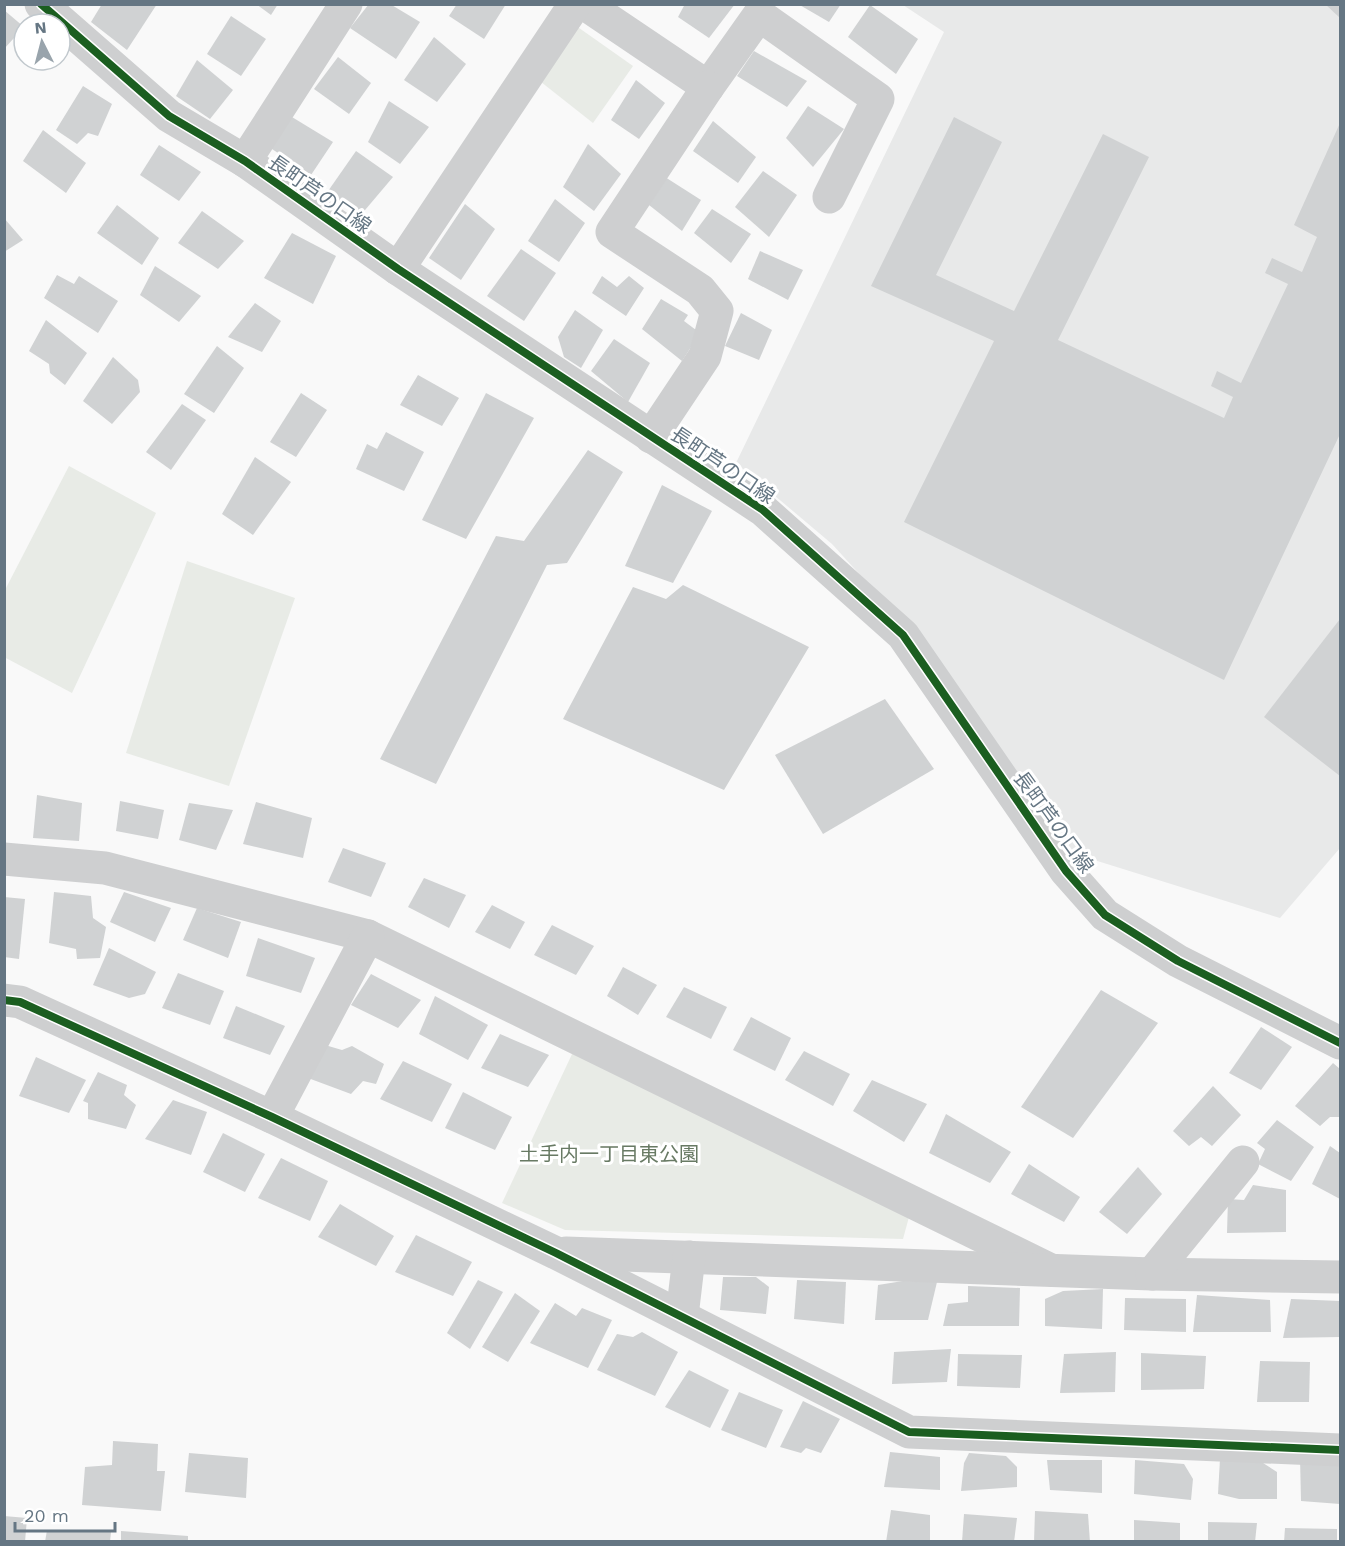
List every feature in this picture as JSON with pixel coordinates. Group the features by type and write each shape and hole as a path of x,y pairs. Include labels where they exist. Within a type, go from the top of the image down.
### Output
{"street":[{"name":"長町芦の口線","path":"41,4 169,116 245,161 398,270 763,510 903,635 1066,871 1106,915 1178,961 1341,1043"},
{"path":"245,161 346,4"},
{"path":"398,270 576,4"},
{"path":"585,4 708,87"},
{"path":"651,437 705,356 717,311 700,290 612,232 708,87 759,15 878,99 829,197"},
{"path":"4,860 105,868 368,936 1051,1270"},
{"path":"272,1117 368,936"},
{"path":"4,1000 20,1002 272,1117 556,1253 909,1432 1341,1450"},
{"path":"1152,1274 1243,1162"},
{"path":"556,1253 1152,1274 1341,1277"},
{"path":"682,1316 689,1257"}],"shaded area":[{"path":"903,5 1340,5 1340,848 1280,918 1075,854 913,633 832,544 736,463 944,32"}],"green space":[{"path":"572,23 633,66 593,123 536,78"},
{"path":"69,466 156,513 72,693 4,657 5,590"},
{"path":"187,561 295,598 229,786 126,753"},
{"name":"土手内一丁目東公園","path":"573,1052 909,1217 903,1239 565,1230 502,1203"}],"building":[{"path":"102,4 157,4 127,50 91,22"},
{"path":"256,4 278,4 271,15"},
{"path":"369,4 390,4 420,22 396,59 350,28"},
{"path":"457,4 506,4 484,39 449,16"},
{"path":"685,4 735,4 709,38 678,17"},
{"path":"798,4 841,4 829,22"},
{"path":"1325,4 1340,4 1340,18"},
{"path":"870,5 918,39 896,74 848,37"},
{"path":"4,10 12,17 12,40 4,49"},
{"path":"231,16 266,39 241,76 207,54"},
{"path":"434,37 466,64 437,102 404,80"},
{"path":"754,51 807,81 787,107 737,76"},
{"path":"338,57 371,83 349,114 314,89"},
{"path":"197,60 233,90 210,119 176,96"},
{"path":"636,80 665,103 639,139 611,120"},
{"path":"83,86 112,104 98,136 88,133 77,144 56,130"},
{"path":"389,101 429,127 400,164 368,142"},
{"path":"808,106 844,129 813,167 786,138"},
{"path":"287,114 333,142 311,175 269,147"},
{"path":"954,117 1002,142 936,275 1014,311 1103,134 1149,157 1058,340 1224,418 1233,397 1211,386 1217,371 1241,383 1288,284 1265,273 1272,258 1302,272 1317,237 1294,225 1340,123 1340,434 1224,680 904,522 994,341 871,286"},
{"path":"713,121 756,157 738,183 693,151"},
{"path":"43,130 86,163 66,193 23,161"},
{"path":"588,144 621,174 594,211 563,187"},
{"path":"159,145 201,172 179,201 140,175"},
{"path":"356,151 393,177 360,216 326,194"},
{"path":"763,171 797,195 769,237 735,207"},
{"path":"665,177 701,200 682,231 649,205"},
{"path":"555,199 585,223 559,262 528,241"},
{"path":"465,204 495,229 461,280 429,258"},
{"path":"117,205 159,238 142,265 97,233"},
{"path":"712,209 751,234 731,263 694,233"},
{"path":"202,211 244,241 218,269 178,243"},
{"path":"4,218 23,240 4,252"},
{"path":"292,233 336,256 313,304 264,278"},
{"path":"521,249 556,273 524,321 487,296"},
{"path":"760,251 803,270 788,300 748,279"},
{"path":"155,266 201,296 179,322 140,295"},
{"path":"57,275 74,284 79,276 118,301 98,333 44,298"},
{"path":"602,276 617,287 629,276 644,288 626,316 592,293"},
{"path":"661,299 688,315 684,321 700,333 682,361 642,329"},
{"path":"255,303 281,321 262,352 228,337"},
{"path":"575,310 603,330 581,368 564,357 558,337"},
{"path":"741,313 772,330 759,360 725,346"},
{"path":"46,320 87,353 65,385 50,373 49,364 29,351"},
{"path":"614,339 650,363 628,402 591,371"},
{"path":"217,346 244,368 214,413 184,394"},
{"path":"113,357 138,380 140,392 112,424 83,401"},
{"path":"418,375 459,398 442,426 400,405"},
{"path":"301,393 327,410 296,457 270,442"},
{"path":"486,393 534,418 466,539 422,520"},
{"path":"182,404 206,420 171,470 146,452"},
{"path":"386,432 424,452 404,491 356,469 367,444 377,449"},
{"path":"588,450 623,472 567,563 547,565 436,784 380,759 496,536 524,541"},
{"path":"255,457 291,482 253,535 222,514"},
{"path":"662,485 712,511 673,583 625,566"},
{"path":"683,585 809,647 724,790 563,719 633,587 666,599"},
{"path":"1340,619 1340,776 1264,717"},
{"path":"885,699 934,769 823,834 775,755"},
{"path":"37,795 82,803 79,841 33,838"},
{"path":"120,801 164,810 158,839 116,831"},
{"path":"256,802 312,818 303,858 243,844"},
{"path":"189,803 233,810 216,850 179,840"},
{"path":"343,848 386,863 371,897 328,882"},
{"path":"424,878 466,895 449,928 408,907"},
{"path":"54,892 91,896 93,918 106,927 100,958 77,959 76,949 49,943"},
{"path":"124,892 171,908 155,942 110,922"},
{"path":"4,897 25,899 19,959 4,957"},
{"path":"492,905 525,922 510,949 475,932"},
{"path":"197,908 241,922 228,958 183,940"},
{"path":"552,925 594,946 576,975 534,955"},
{"path":"258,938 315,958 301,993 246,976"},
{"path":"109,948 156,972 145,994 129,998 93,985"},
{"path":"623,967 657,985 638,1015 607,996"},
{"path":"178,973 224,991 210,1025 162,1008"},
{"path":"371,974 421,1000 398,1028 351,1005"},
{"path":"684,987 727,1007 711,1039 666,1017"},
{"path":"1101,990 1158,1023 1073,1138 1021,1107"},
{"path":"435,996 488,1025 468,1060 419,1034"},
{"path":"236,1006 285,1026 270,1055 223,1038"},
{"path":"751,1017 791,1038 775,1071 733,1050"},
{"path":"1261,1027 1292,1047 1261,1090 1229,1073"},
{"path":"500,1034 549,1055 528,1087 481,1068"},
{"path":"325,1045 342,1050 352,1046 384,1064 376,1084 363,1081 351,1094 308,1078"},
{"path":"804,1051 850,1074 833,1106 785,1080"},
{"path":"36,1057 86,1080 69,1113 19,1096"},
{"path":"403,1061 452,1084 432,1122 380,1099"},
{"path":"1333,1063 1340,1069 1340,1117 1330,1117 1320,1126 1295,1106"},
{"path":"98,1072 127,1085 124,1095 136,1105 126,1129 88,1119 88,1103 83,1101"},
{"path":"872,1080 927,1104 904,1142 853,1111"},
{"path":"1213,1086 1241,1115 1212,1146 1201,1137 1189,1146 1173,1131"},
{"path":"463,1092 512,1117 495,1150 445,1128"},
{"path":"173,1100 207,1112 191,1155 145,1139"},
{"path":"946,1114 1011,1152 990,1183 929,1153"},
{"path":"1277,1120 1314,1147 1291,1181 1258,1164 1265,1149 1257,1143"},
{"path":"223,1133 265,1154 245,1192 203,1172"},
{"path":"1330,1146 1340,1153 1340,1199 1312,1184"},
{"path":"281,1158 328,1181 310,1221 258,1198"},
{"path":"1029,1164 1080,1197 1064,1222 1011,1194"},
{"path":"1138,1167 1162,1194 1127,1234 1099,1212"},
{"path":"1253,1185 1286,1190 1286,1232 1227,1233 1228,1199 1244,1200"},
{"path":"340,1204 394,1236 376,1266 318,1237"},
{"path":"416,1235 472,1262 453,1296 395,1272"},
{"path":"723,1277 756,1277 769,1287 766,1314 720,1310"},
{"path":"478,1280 503,1292 470,1349 447,1333"},
{"path":"797,1280 846,1282 844,1324 794,1319"},
{"path":"903,1281 937,1282 928,1320 875,1320 878,1285"},
{"path":"968,1286 1020,1288 1019,1326 943,1326 948,1304 968,1302"},
{"path":"1103,1289 1102,1329 1045,1326 1045,1299 1063,1291"},
{"path":"515,1293 540,1311 508,1362 482,1347"},
{"path":"1197,1295 1270,1300 1271,1332 1193,1332"},
{"path":"1125,1298 1186,1299 1186,1332 1124,1330"},
{"path":"1291,1299 1340,1301 1340,1337 1283,1338"},
{"path":"555,1303 576,1316 582,1308 612,1320 588,1368 530,1343"},
{"path":"642,1332 678,1352 655,1396 597,1370 617,1334 633,1337"},
{"path":"951,1349 947,1382 892,1384 894,1352"},
{"path":"1116,1352 1115,1392 1060,1393 1064,1354"},
{"path":"1141,1353 1206,1356 1204,1389 1141,1390"},
{"path":"958,1354 1022,1355 1020,1388 957,1386"},
{"path":"1260,1361 1310,1362 1309,1402 1257,1402"},
{"path":"689,1370 729,1390 710,1428 665,1407"},
{"path":"739,1392 783,1410 766,1448 721,1430"},
{"path":"803,1401 840,1419 821,1453 806,1448 801,1453 780,1447"},
{"path":"113,1441 158,1444 157,1471 165,1471 161,1511 82,1505 85,1467 112,1465"},
{"path":"890,1452 940,1457 940,1490 884,1487"},
{"path":"189,1453 248,1458 246,1498 185,1492"},
{"path":"969,1453 1006,1456 1017,1467 1017,1487 961,1491 964,1463"},
{"path":"1300,1457 1340,1464 1340,1504 1301,1501"},
{"path":"1220,1459 1260,1461 1277,1472 1277,1499 1239,1499 1218,1494"},
{"path":"1047,1460 1102,1460 1102,1493 1050,1490"},
{"path":"1135,1460 1184,1464 1193,1479 1191,1500 1134,1494"},
{"path":"891,1510 930,1515 930,1542 886,1542"},
{"path":"1035,1511 1088,1514 1090,1542 1034,1542"},
{"path":"964,1514 1017,1518 1014,1542 962,1542"},
{"path":"4,1516 27,1518 25,1542 4,1542"},
{"path":"1134,1520 1180,1523 1180,1542 1134,1542"},
{"path":"1208,1522 1257,1523 1255,1542 1208,1542"},
{"path":"1285,1528 1337,1529 1337,1542 1284,1542"},
{"path":"47,1530 111,1532 110,1542 45,1542"},
{"path":"121,1531 188,1536 188,1542 121,1542"}],"cycle path":[{"path":"41,4 169,116 245,161 398,269 763,510 903,635 1066,871 1105,915 1178,961 1340,1043"},
{"path":"4,1000 20,1002 272,1117 556,1253 909,1432 1340,1450"}]}
